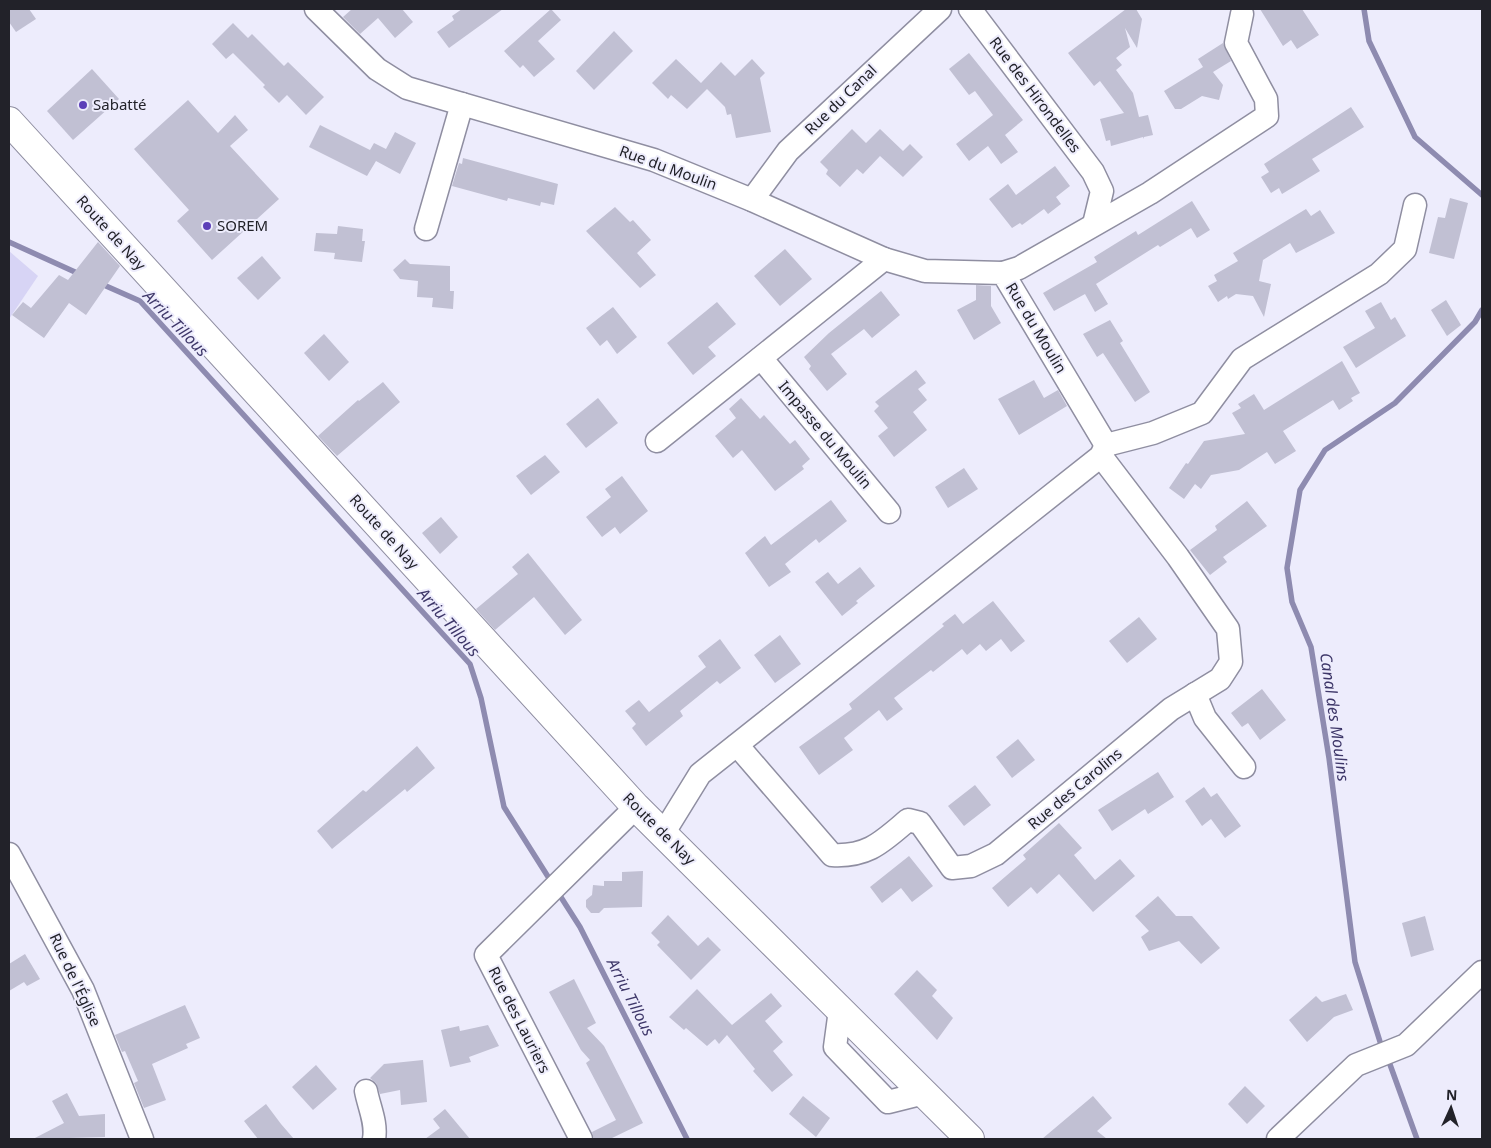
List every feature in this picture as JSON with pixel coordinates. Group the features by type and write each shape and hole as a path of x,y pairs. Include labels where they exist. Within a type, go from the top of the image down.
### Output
{"main road":[{"name":"Route de Nay","path":"9,121 636,807 970,1139"}],"street":[{"name":"Rue du Moulin","path":"316,9 377,69 408,88 654,160 752,200 884,259 925,271 1003,272 1104,450"},
{"name":"Rue du Canal","path":"752,200 788,151 940,9"},
{"name":"Rue des Hirondelles","path":"970,9 1093,172 1098,183"},
{"path":"1003,272 1019,268 1144,196 1267,116 1266,99 1236,43 1242,14"},
{"path":"426,229 462,104"},
{"path":"1098,183 1144,196"},
{"path":"1094,224 1102,191 1098,183"},
{"path":"663,834 700,774 1104,450 1202,413 1242,359 1379,274 1405,249 1415,206"},
{"path":"657,442 884,259"},
{"name":"Impasse du Moulin","path":"761,358 889,512"},
{"name":"Rue des Carolins","path":"737,745 832,856 850,856 872,850 908,820 920,824 952,868 971,866 996,854 1171,709 1220,679 1231,662 1228,629 1104,450"},
{"path":"1195,694 1205,718 1244,767"},
{"name":"Rue des Lauriers","path":"581,1139 486,955 636,807"},
{"name":"Rue de l'Église","path":"9,854 83,990 142,1139"},
{"path":"1278,1139 1356,1065 1406,1045 1482,972"},
{"path":"366,1091 369,1110 376,1128 374,1139"}],"shaded area":[{"path":"9,251 38,276 9,319"}],"building":[{"path":"9,9 29,9 36,19 16,32 9,22"},
{"path":"352,9 402,9 413,22 395,38 378,18 360,34 343,17"},
{"path":"462,9 503,9 449,48 437,32 454,20 452,16"},
{"path":"551,9 561,20 538,41 555,59 534,77 523,65 520,68 504,51"},
{"path":"1126,9 1136,9 1142,19 1137,48 1125,28 1130,47 1116,58 1122,65 1116,70 1133,93 1139,117 1148,115 1153,135 1144,137 1144,139 1143,137 1111,146 1110,140 1106,141 1100,119 1124,113 1100,81 1094,86 1068,53"},
{"path":"1260,9 1302,9 1319,35 1297,49 1291,40 1283,46"},
{"path":"233,23 248,38 252,34 284,66 288,62 324,97 306,115 287,95 279,103 263,87 265,85 233,53 226,59 212,44"},
{"path":"614,31 633,51 594,90 576,71"},
{"path":"1223,43 1231,61 1213,72 1223,85 1219,100 1202,96 1181,109 1175,109 1164,91 1203,67 1198,59"},
{"path":"969,53 1023,120 1005,135 1018,152 1001,164 988,146 969,161 956,144 993,115 975,91 969,95 949,69"},
{"path":"676,59 701,83 721,62 735,76 752,59 765,73 760,78 771,132 736,138 731,114 727,115 725,107 707,89 687,109 671,95 668,99 652,83"},
{"name":"Sabatté","path":"92,69 119,99 73,140 47,111"},
{"path":"188,100 218,133 235,115 248,130 230,146 279,199 212,260 177,221 189,210 134,149"},
{"path":"1351,107 1364,127 1312,159 1320,171 1282,194 1279,188 1271,193 1261,177 1269,172 1264,164"},
{"path":"320,125 370,150 374,143 386,149 395,132 416,143 400,174 376,161 367,176 309,147"},
{"path":"852,129 866,143 880,129 903,151 910,144 923,157 903,177 880,156 863,174 857,169 840,187 826,174 828,170 820,162"},
{"path":"463,158 558,184 554,205 541,202 540,206 508,198 507,201 452,186 459,163 462,164"},
{"path":"1055,166 1070,186 1056,197 1061,204 1048,214 1044,209 1022,225 1020,223 1012,228 989,199 1008,184 1016,195"},
{"path":"1450,198 1468,203 1454,259 1429,253 1438,217 1445,218"},
{"path":"1192,201 1210,230 1197,238 1191,228 1160,247 1158,245 1096,284 1108,304 1095,312 1085,294 1054,311 1043,293 1097,262 1094,257 1136,231 1138,235"},
{"path":"615,207 630,222 633,220 651,240 637,253 656,275 640,288 586,231"},
{"path":"1306,209 1311,216 1320,210 1335,233 1296,253 1290,243 1263,260 1259,281 1271,284 1264,317 1253,296 1236,294 1228,299 1227,296 1218,302 1208,286 1217,281 1214,275 1238,261 1233,253"},
{"path":"338,226 363,229 362,241 365,241 362,262 334,259 335,253 314,251 316,233 337,234"},
{"path":"98,242 120,266 86,315 69,303 44,338 12,315 23,302 31,308 59,275 68,280"},
{"path":"785,249 812,279 780,306 754,276"},
{"path":"262,256 281,278 258,300 237,278"},
{"path":"405,259 410,264 450,266 450,291 454,291 453,309 432,307 433,298 417,297 418,281 400,279 393,270"},
{"path":"976,285 991,286 991,306 1001,323 974,340 957,310 976,300"},
{"path":"881,291 900,315 872,338 864,329 831,354 847,374 827,391 809,369 811,366 804,357 829,333"},
{"path":"1446,300 1461,325 1447,336 1431,310"},
{"path":"717,302 736,324 708,347 716,356 693,375 667,343"},
{"path":"1381,302 1391,320 1395,317 1406,336 1356,368 1343,347 1375,328 1365,311"},
{"path":"613,307 637,337 617,354 607,340 600,346 586,328"},
{"path":"1110,320 1123,341 1120,343 1150,392 1135,402 1103,353 1097,357 1083,334"},
{"path":"324,334 349,362 329,381 304,353"},
{"path":"1342,361 1360,393 1351,398 1353,401 1339,410 1333,400 1283,431 1296,451 1275,464 1267,452 1239,470 1211,475 1201,489 1195,484 1184,499 1169,488 1204,441 1245,434 1232,413 1241,408 1238,404 1254,394 1264,410"},
{"path":"916,370 926,383 918,389 927,400 913,412 927,430 894,457 878,436 888,428 874,411 879,406 875,402"},
{"path":"1034,380 1044,398 1058,390 1067,406 1019,435 998,399"},
{"path":"383,382 400,402 337,456 318,436 358,400"},
{"path":"598,398 618,423 586,448 566,424"},
{"path":"741,398 760,419 764,415 790,444 795,440 810,459 802,466 804,469 775,491 742,450 733,458 715,436 736,418 729,409"},
{"path":"545,455 560,472 531,495 516,476"},
{"path":"964,468 978,489 948,508 935,487"},
{"path":"622,476 648,511 620,534 615,527 602,537 586,517 611,497 605,489"},
{"path":"831,500 847,521 819,543 816,539 785,564 791,572 769,587 745,553 765,536 771,545"},
{"path":"1247,501 1267,526 1223,557 1227,562 1210,575 1190,550 1217,530 1215,526"},
{"path":"441,517 458,537 440,554 422,533"},
{"path":"528,553 582,620 565,635 534,597 495,630 476,609 518,574 512,567"},
{"path":"860,567 875,586 856,601 858,603 842,616 815,582 828,572 838,584"},
{"path":"993,601 1025,641 1011,652 1001,639 986,651 980,644 967,655 962,649 933,672 931,670 894,698 903,709 887,721 879,710 844,738 853,750 819,775 799,747 852,709 849,704 944,626 942,624 955,614 963,624"},
{"path":"1139,617 1157,639 1127,663 1109,641"},
{"path":"780,635 801,664 775,683 754,655"},
{"path":"720,639 741,668 720,684 717,681 680,711 683,716 646,746 632,728 636,724 625,711 639,700 649,712 706,667 698,656"},
{"path":"1262,689 1286,720 1260,740 1248,723 1242,727 1231,713"},
{"path":"1018,739 1035,760 1012,778 996,757"},
{"path":"417,746 435,768 407,792 405,789 332,849 317,831 363,790 366,792"},
{"path":"1158,772 1174,797 1148,814 1145,809 1112,831 1098,810"},
{"path":"975,785 991,805 964,826 948,806"},
{"path":"1204,787 1211,797 1217,793 1241,826 1225,838 1211,819 1202,826 1185,801"},
{"path":"1059,823 1082,848 1074,855 1095,880 1120,859 1135,876 1093,912 1059,874 1037,894 1031,887 1008,907 992,888 1026,859 1023,855"},
{"path":"909,856 933,886 912,902 901,888 882,903 870,887"},
{"path":"643,871 642,907 604,908 599,913 591,913 586,907 586,900 592,895 593,885 604,886 604,881 622,881 622,872"},
{"path":"1158,896 1176,916 1192,916 1220,948 1201,964 1179,941 1149,951 1141,937 1149,931 1135,916"},
{"path":"668,915 698,946 708,937 721,950 691,980 657,945 660,942 651,933"},
{"path":"1425,916 1434,950 1411,957 1402,923"},
{"path":"25,954 40,979 27,986 24,982 9,991 9,964"},
{"path":"917,970 937,990 932,996 953,1018 937,1040 894,994"},
{"path":"574,979 596,1023 587,1028 604,1046 643,1123 610,1139 594,1139 592,1132 616,1120 586,1063 590,1060 581,1050 549,992"},
{"path":"697,989 732,1025 771,993 782,1006 765,1021 783,1042 773,1051 793,1075 772,1092 753,1071 755,1069 727,1035 719,1044 715,1039 707,1046 686,1028 684,1030 669,1017"},
{"path":"1346,994 1353,1010 1334,1017 1307,1042 1289,1020 1316,996 1322,1002"},
{"path":"185,1005 200,1038 186,1044 188,1048 152,1064 166,1100 144,1108 134,1083 138,1081 125,1051 122,1052 115,1035"},
{"path":"488,1025 499,1046 469,1057 471,1062 450,1067 441,1030 459,1026 460,1031"},
{"path":"423,1060 427,1102 401,1105 400,1090 380,1094 376,1083 370,1078 384,1064"},
{"path":"316,1065 337,1089 313,1110 292,1087"},
{"path":"1245,1086 1265,1106 1247,1124 1228,1104"},
{"path":"67,1093 79,1116 105,1114 105,1137 33,1139 64,1123 52,1101"},
{"path":"803,1096 830,1118 816,1137 789,1114"},
{"path":"1093,1096 1112,1118 1097,1131 1107,1139 1042,1139"},
{"path":"266,1104 294,1139 258,1139 244,1121"},
{"path":"445,1109 470,1139 425,1139 440,1128 433,1119"}],"waterway":[{"name":"Canal des Moulins","path":"1364,9 1369,41 1415,137 1482,195"},
{"name":"Arriu Tillous","path":"9,242 75,272"},
{"name":"Arriu Tillous","path":"106,286 140,301 470,664 481,698 504,807 552,883"},
{"name":"Canal des Moulins","path":"1382,1048 1355,962 1329,758 1311,647 1292,602 1287,568 1300,490 1325,450 1395,403 1475,322 1482,310"},
{"name":"Arriu Tillous","path":"557,891 580,927 687,1139"},
{"name":"Canal des Moulins","path":"1388,1059 1417,1139"}],"place":[{"name":"Sabatté","path":"83,105"},
{"name":"SOREM","path":"207,226"}]}
